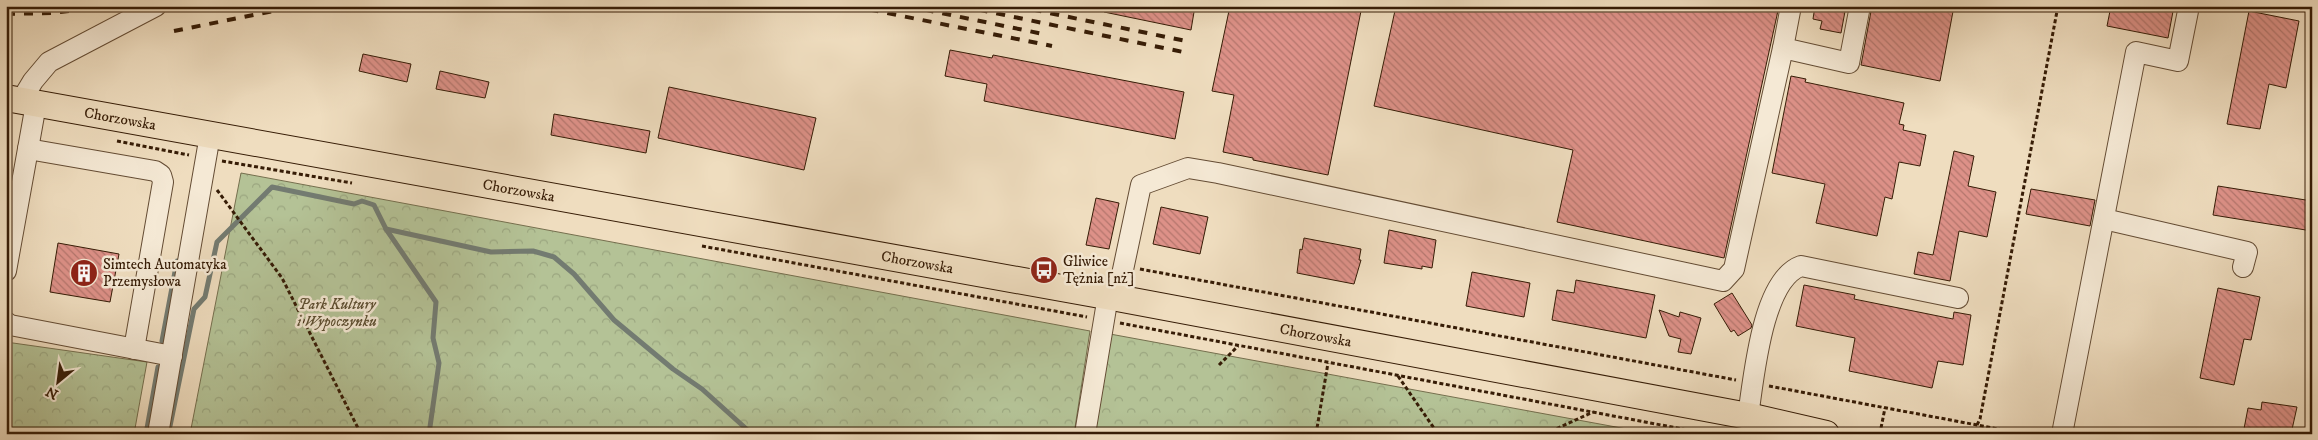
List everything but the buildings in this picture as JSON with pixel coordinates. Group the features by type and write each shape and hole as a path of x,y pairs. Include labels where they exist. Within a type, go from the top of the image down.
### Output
{"main road":[{"name":"Chorzowska","path":"21,101 207,155 1110,305 1748,416 1826,434"}],"street":[{"path":"6,271 28,149 21,101 33,81 48,62 156,6"},
{"path":"1084,434 1110,305 1124,266 1142,185 1188,168 1723,280 1734,269 1791,6"},
{"path":"1783,48 1849,63 1860,6"},
{"path":"2062,434 2136,52 2178,61 2188,6"},
{"path":"28,149 155,171 161,175 163,182 134,349"},
{"path":"158,434 207,155"},
{"path":"2104,219 2247,252 2243,267"},
{"path":"1748,416 1768,306 1783,278 1792,270 1801,266 1958,298"},
{"path":"6,322 172,356"}],"path":[{"path":"1977,425 1980,419 2058,6"},
{"path":"207,155 361,185"},
{"path":"207,155 282,278 361,434"},
{"path":"693,245 1110,305 1238,346 1709,434"},
{"path":"1076,257 2025,434"},
{"path":"1219,365 1238,346"},
{"path":"1316,434 1328,364"},
{"path":"1398,375 1438,434"},
{"path":"1882,428 1885,408"},
{"path":"1545,434 1593,412"}],"green space":[{"name":"Park Kultury i Wypoczynku","path":"241,173 1090,331 1074,434 190,434"},
{"path":"1110,334 1654,434 1095,434"},
{"path":"6,342 147,362 134,434 6,434"}],"waterway":[{"path":"170,426 194,309 205,297 217,242 272,187 354,204 362,201 374,205 386,229 436,302 433,338 439,363 429,434"},
{"path":"386,229 491,252 533,251 554,257 574,274 614,320 673,369 702,389 752,434"},
{"path":"162,341 177,261"},
{"path":"146,434 158,367"}],"railway":[{"path":"6,14 52,13 115,6"},
{"path":"174,31 298,6"},
{"path":"852,6 1052,46"},
{"path":"907,6 1048,35"},
{"path":"961,6 1183,52"},
{"path":"1015,6 1186,41"}],"place":[{"name":"Gliwice Tężnia [nż]","path":"1044,270"},
{"name":"Simtech Automatyka Przemysłowa","path":"84,273"}]}
